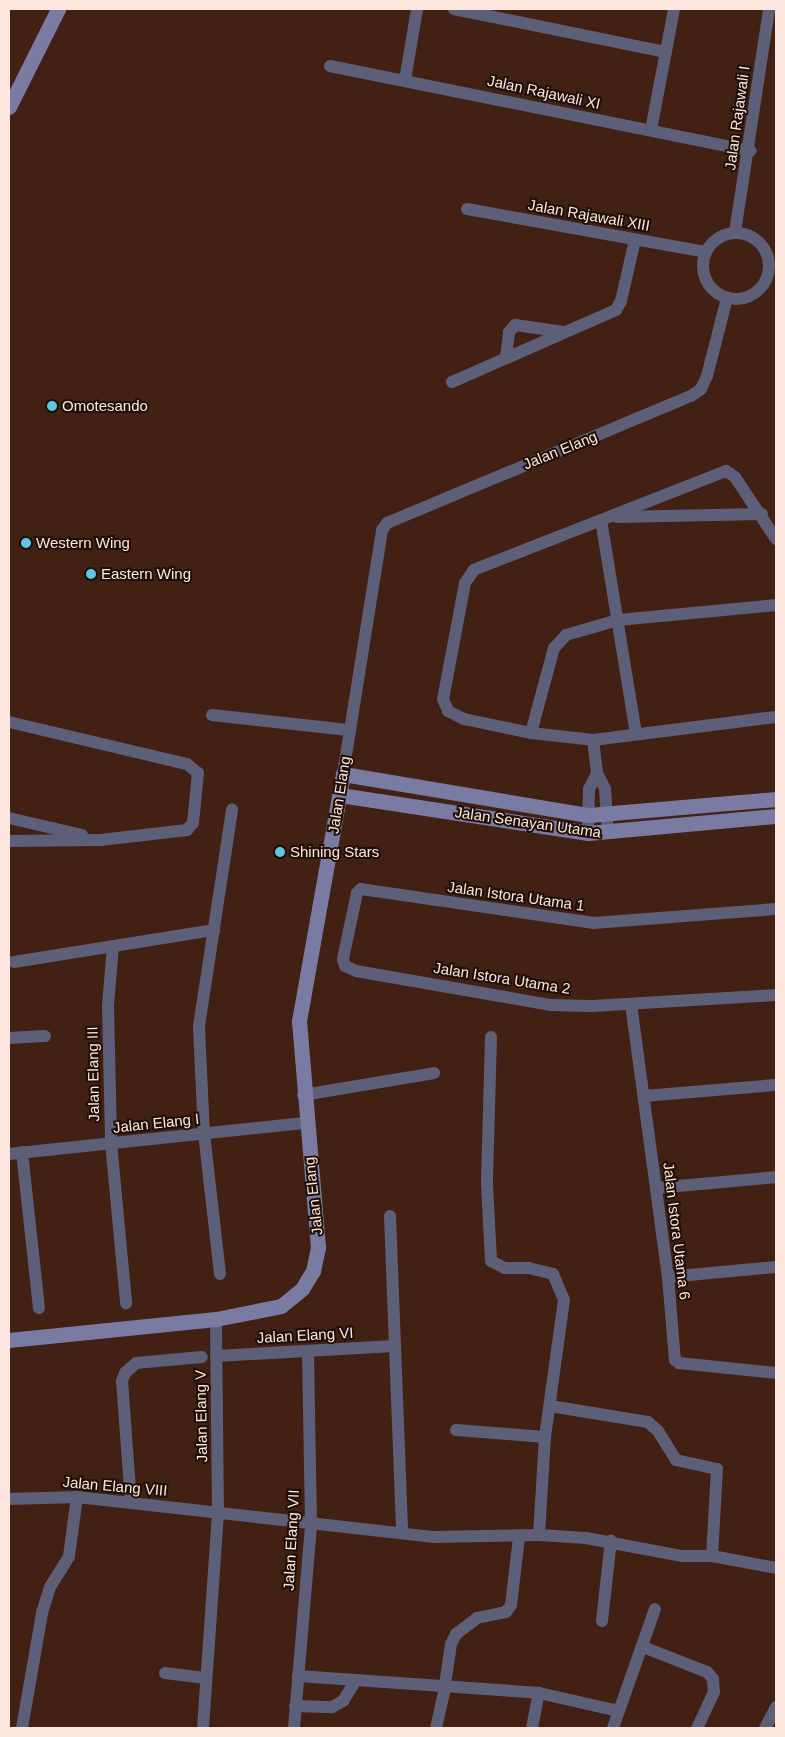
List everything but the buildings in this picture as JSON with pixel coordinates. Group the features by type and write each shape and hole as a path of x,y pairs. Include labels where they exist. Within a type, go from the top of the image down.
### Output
{"street":[{"path":"9,107 58,9"},
{"path":"405,80 416,9"},
{"path":"454,9 665,52"},
{"path":"650,130 674,9"},
{"name":"Jalan Rajawali I","path":"735,232 750,151 769,9"},
{"name":"Jalan Rajawali XI","path":"330,66 750,151"},
{"name":"Jalan Rajawali XIII","path":"467,209 705,252"},
{"path":"735,232 754,237 767,251 773,271 762,287 746,298 727,298 710,288 706,280 702,271 705,252 717,237 735,232"},
{"path":"452,382 506,357 567,333 619,306 635,240"},
{"name":"Jalan Elang","path":"9,1340 216,1319 281,1306 302,1289 313,1271 318,1247 303,1095 299,1021 340,795 348,730 382,530 387,523 692,396 701,389 707,376 727,298"},
{"path":"506,357 509,332 514,325 567,333"},
{"path":"776,538 762,514 735,478 726,471 474,570 465,583 443,699 448,711 464,719 531,733 593,740 636,733 776,717"},
{"path":"605,519 762,514"},
{"path":"605,519 618,620 636,733"},
{"path":"531,733 558,640 566,635 618,620 776,605"},
{"path":"212,715 348,730"},
{"path":"9,722 187,764 198,773 193,823 187,830 100,840 9,841"},
{"path":"593,740 597,773 605,789 608,833"},
{"path":"588,833 589,789 597,773"},
{"name":"Jalan Senayan Utama","path":"343,774 589,815 607,815 776,799"},
{"name":"Jalan Senayan Utama","path":"340,795 588,833 608,833 776,816"},
{"path":"220,1274 204,1134 199,1026 232,810"},
{"path":"9,818 100,840"},
{"name":"Jalan Istora Utama 1","path":"345,966 343,959 357,893 361,890 594,923 776,909"},
{"path":"14,962 214,930"},
{"name":"Jalan Elang III","path":"113,946 108,1006 111,1143 126,1303"},
{"name":"Jalan Istora Utama 2","path":"345,966 356,971 552,1005 631,1004 776,995"},
{"name":"Jalan Istora Utama 6","path":"631,1004 668,1277 676,1362 776,1373"},
{"path":"9,1038 45,1036"},
{"path":"491,1037 487,1184 491,1261 505,1268 541,1270 554,1274 559,1281 564,1300 564,1314 546,1437 539,1535"},
{"path":"303,1095 434,1073"},
{"path":"644,1096 776,1085"},
{"name":"Jalan Elang I","path":"15,1153 306,1123"},
{"path":"15,1153 39,1308"},
{"path":"656,1188 776,1177"},
{"path":"390,1216 402,1533"},
{"path":"668,1277 776,1267"},
{"name":"Jalan Elang V","path":"203,1728 218,1514 216,1319"},
{"name":"Jalan Elang VI","path":"216,1356 395,1346"},
{"name":"Jalan Elang VII","path":"294,1728 311,1524 308,1352"},
{"path":"132,1503 122,1381 125,1373 136,1363 202,1357"},
{"path":"550,1406 648,1422 658,1431 676,1460 718,1469 712,1556"},
{"path":"456,1430 546,1437"},
{"path":"22,1728 42,1613 50,1587 69,1556 77,1496"},
{"name":"Jalan Elang VIII","path":"9,1499 77,1496 218,1514 435,1537 519,1537 539,1535 611,1540 682,1556 712,1556 776,1568"},
{"path":"436,1728 451,1644 456,1634 477,1618 506,1612 511,1604 519,1537"},
{"path":"602,1621 611,1540"},
{"path":"613,1728 655,1609"},
{"path":"643,1647 708,1672 714,1679 714,1692 697,1728"},
{"path":"165,1673 206,1678"},
{"path":"298,1676 355,1682 539,1693 618,1711"},
{"path":"295,1706 332,1706 343,1701 355,1682"},
{"path":"532,1728 539,1693"},
{"path":"766,1728 776,1707"}],"place":[{"name":"Omotesando","path":"52,406"},
{"name":"Western Wing","path":"26,543"},
{"name":"Eastern Wing","path":"91,574"},
{"name":"Shining Stars","path":"280,852"}]}
